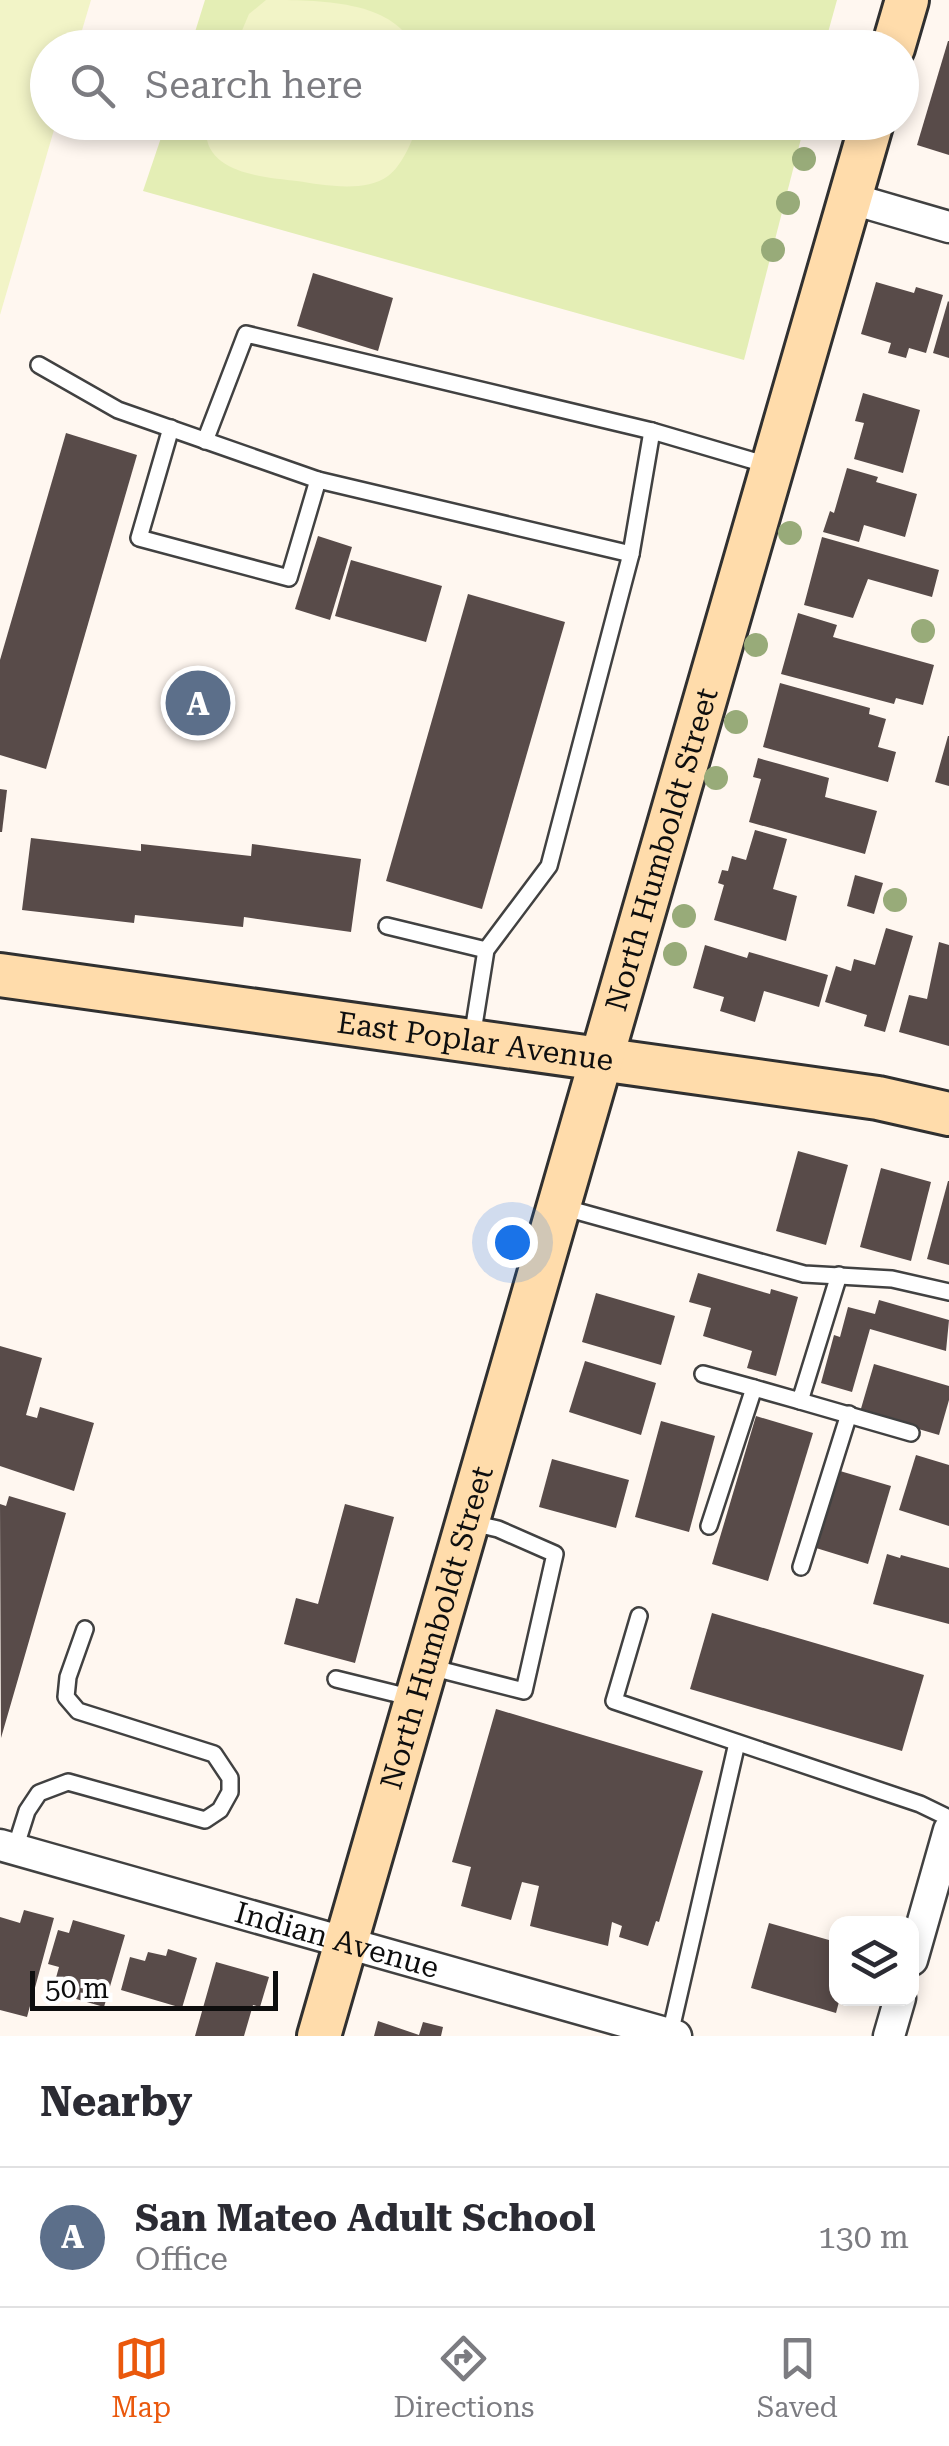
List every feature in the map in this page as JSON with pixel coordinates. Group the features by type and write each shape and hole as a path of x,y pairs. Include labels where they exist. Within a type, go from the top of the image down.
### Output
{"street":[{"path":"898,30 907,0"},
{"name":"North Humboldt Street","path":"319,2036 867,140"},
{"path":"850,198 949,227"},
{"name":"East Poplar Avenue","path":"0,975 878,1098 949,1114"},
{"path":"919,1935 949,1830"},
{"name":"Indian Avenue","path":"7,1847 673,2035"},
{"path":"890,2036 898,2006"}],"lane":[{"path":"205,441 246,334 652,432 772,466"},
{"path":"38,365 118,410 318,480 630,554"},
{"path":"171,428 139,538 289,578 318,480"},
{"path":"472,1040 486,950 549,866 630,554 652,432"},
{"path":"387,926 486,950"},
{"path":"558,1206 804,1274 892,1279 949,1292"},
{"path":"800,1401 839,1276"},
{"path":"703,1374 911,1434"},
{"path":"709,1526 754,1388"},
{"path":"800,1567 849,1414"},
{"path":"336,1679 524,1691 555,1554 498,1529 468,1522"},
{"path":"639,1616 614,1702 920,1804 949,1818"},
{"path":"7,1847 39,1793 68,1782 205,1820 220,1810 230,1792 230,1778 214,1754 78,1711 66,1697 68,1677 85,1629"},
{"path":"673,2035 738,1743"}],"green space":[{"path":"0,0 91,0 82,30 30,30 30,140 51,140 0,315"},
{"path":"205,0 837,0 829,30 196,30"},
{"path":"266,0 330,2 371,11 402,30 242,30 249,14"},
{"path":"160,140 801,140 744,360 143,191"},
{"path":"207,140 412,140 393,171 368,185 319,184 251,174 223,162 212,152"}],"building":[{"path":"949,41 949,155 917,145"},
{"path":"313,273 393,298 378,351 297,326"},
{"path":"876,282 914,293 916,287 943,295 926,353 909,348 906,358 888,353 891,343 861,334"},
{"path":"949,302 949,358 933,353"},
{"path":"863,393 920,410 903,473 854,459 864,423 855,421"},
{"path":"66,433 137,455 46,769 0,755 0,660"},
{"path":"847,468 878,477 876,482 917,494 905,537 864,525 859,542 823,532 830,511 834,513"},
{"path":"318,536 352,547 330,620 295,609"},
{"path":"822,537 939,570 932,597 868,579 853,618 804,605"},
{"path":"351,560 442,586 426,642 335,616"},
{"path":"468,594 565,622 482,909 386,881"},
{"path":"798,613 837,625 833,637 934,665 923,705 896,698 894,704 781,674"},
{"path":"780,683 870,708 869,714 886,719 878,747 896,752 888,782 763,747"},
{"path":"949,736 949,786 935,782"},
{"path":"758,758 829,778 825,797 877,811 865,854 749,822 761,779 753,777"},
{"path":"0,789 7,790 2,832 0,832"},
{"path":"755,830 787,839 773,889 797,896 786,941 714,920 724,885 718,883 722,870 728,871 732,856 746,860"},
{"path":"31,838 141,851 141,844 251,856 252,844 361,859 351,932 244,917 243,927 135,915 134,923 22,910"},
{"path":"855,875 883,883 874,914 847,906"},
{"path":"886,928 913,936 885,1032 864,1026 867,1015 825,1002 836,966 851,971 854,959 875,965"},
{"path":"939,942 949,945 949,1046 899,1032 909,995 927,999"},
{"path":"705,945 747,958 749,952 828,975 819,1007 764,991 755,1022 720,1011 724,997 693,988"},
{"path":"798,1151 848,1165 826,1245 776,1231"},
{"path":"881,1168 931,1182 911,1261 860,1247"},
{"path":"949,1181 949,1265 927,1259"},
{"path":"698,1273 770,1294 771,1289 798,1297 776,1376 747,1368 752,1351 703,1336 711,1308 689,1302"},
{"path":"596,1293 675,1316 661,1365 582,1342"},
{"path":"879,1300 949,1320 946,1351 870,1329 852,1392 821,1383 834,1335 840,1337 848,1307 875,1314"},
{"path":"0,1346 42,1358 26,1415 37,1418 40,1407 94,1423 74,1491 0,1466"},
{"path":"585,1361 656,1383 641,1435 569,1412"},
{"path":"874,1364 949,1386 939,1435 860,1412"},
{"path":"756,1416 813,1433 768,1581 712,1564"},
{"path":"661,1421 715,1436 689,1532 635,1517"},
{"path":"916,1455 949,1465 949,1526 899,1510"},
{"path":"552,1459 629,1480 616,1528 539,1507"},
{"path":"840,1471 891,1486 868,1564 816,1548"},
{"path":"9,1496 66,1513 1,1738 0,1504 6,1506"},
{"path":"345,1504 394,1517 355,1663 284,1644 296,1598 318,1604"},
{"path":"887,1554 949,1568 949,1624 873,1604"},
{"path":"712,1613 924,1675 902,1751 690,1689"},
{"path":"496,1709 703,1771 659,1922 656,1921 648,1946 619,1937 622,1926 612,1922 608,1946 530,1926 539,1886 522,1882 511,1920 461,1906 471,1867 452,1862"},
{"path":"24,1910 54,1918 27,2017 0,2010 0,1917 20,1923"},
{"path":"73,1920 125,1935 104,2007 52,1992 59,1967 48,1964 58,1930 69,1933"},
{"path":"769,1923 829,1940 829,2006 838,2006 836,2013 751,1988"},
{"path":"168,1949 197,1958 182,2008 121,1990 130,1957 145,1961 148,1952 166,1956"},
{"path":"216,1962 269,1977 260,2007 253,2005 244,2036 195,2036"},
{"path":"378,2021 419,2035 423,2022 443,2027 441,2036 374,2036"}],"place":[{"name":"San Mateo Adult School","path":"198,703"}]}
